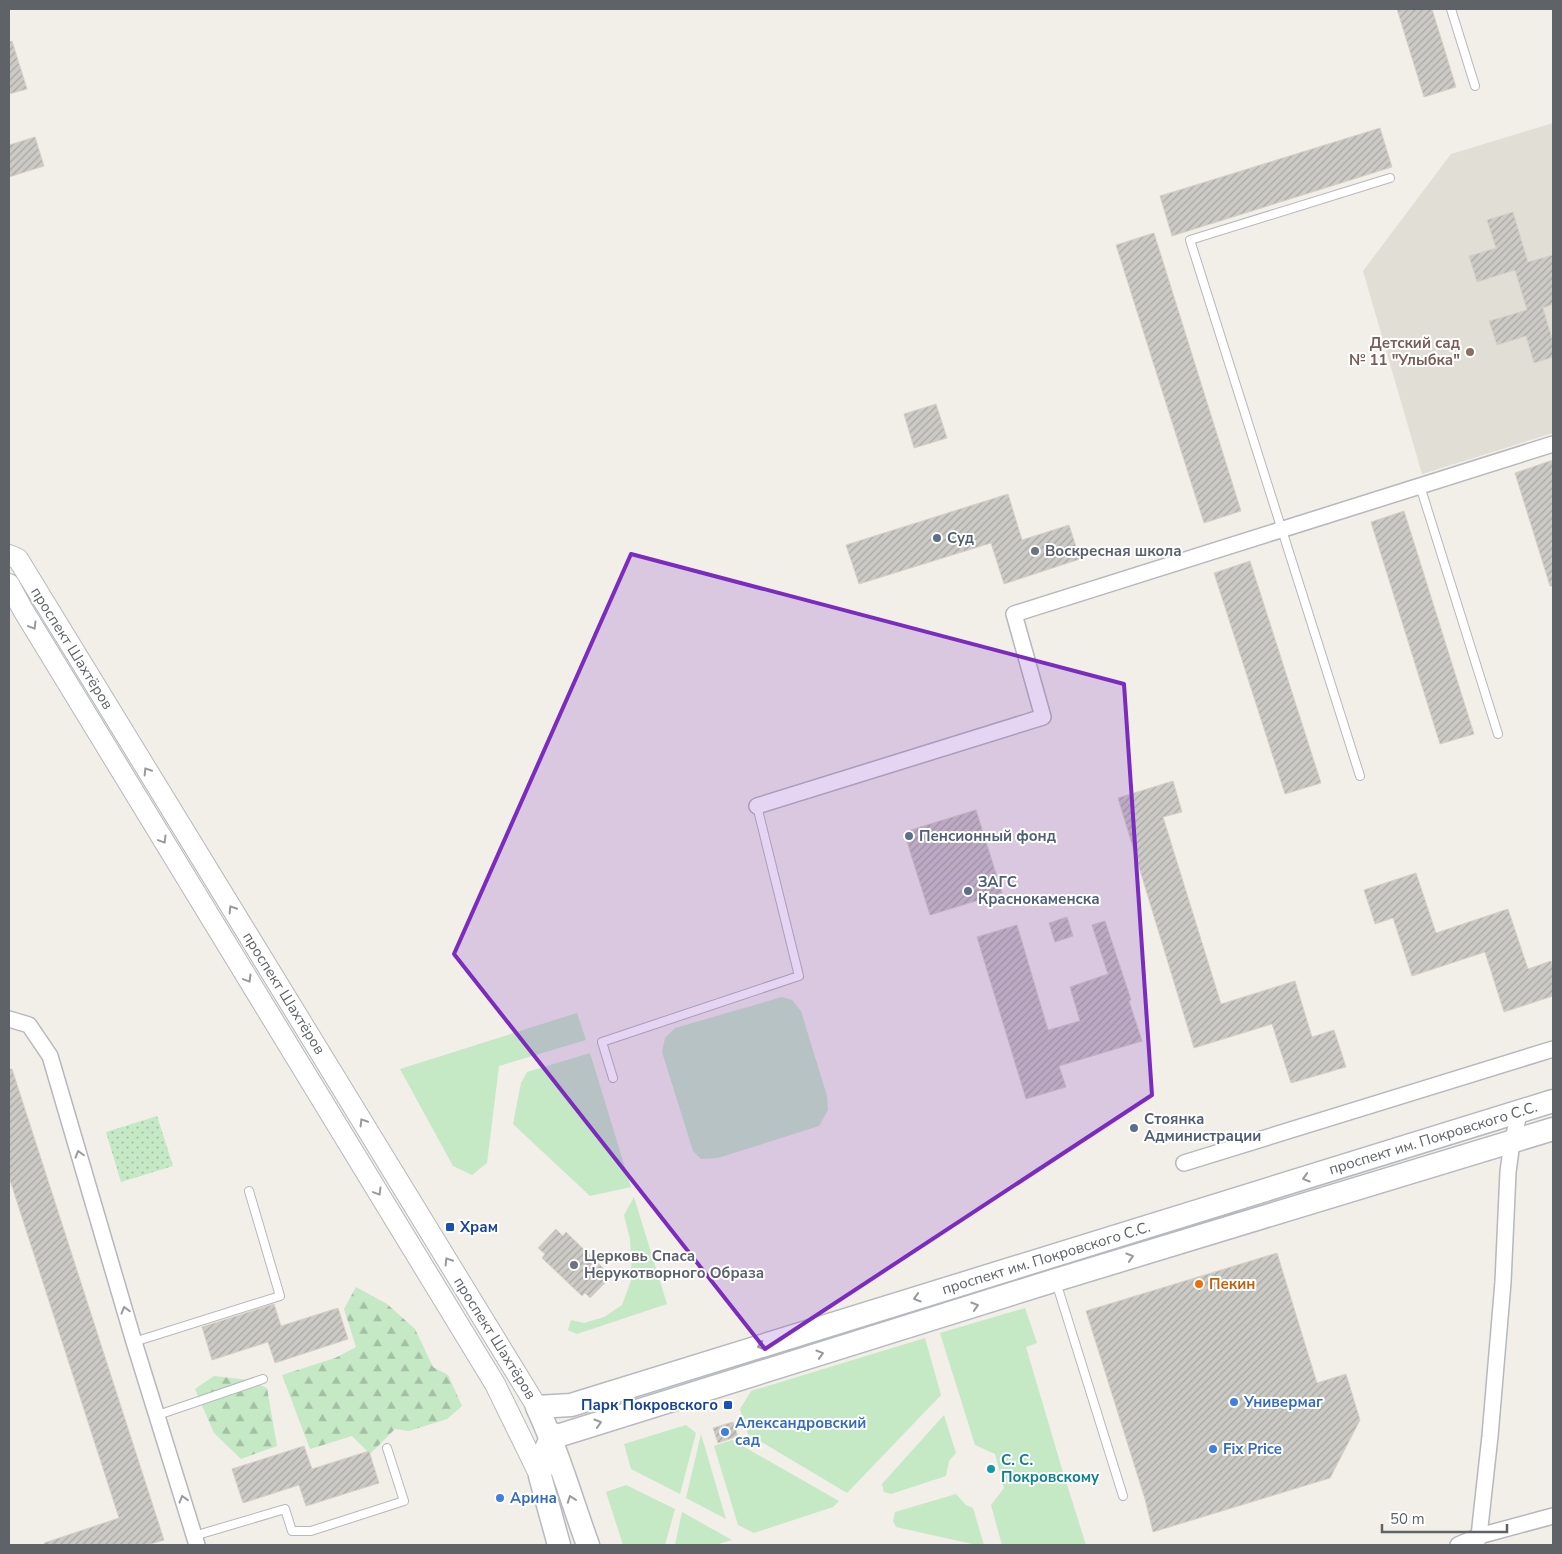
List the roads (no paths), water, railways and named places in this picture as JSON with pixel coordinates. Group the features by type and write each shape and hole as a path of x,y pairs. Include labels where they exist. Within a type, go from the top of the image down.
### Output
{"main road":[{"name":"проспект им. Покровского С.С.","path":"537,1407 571,1405 1553,1101"},
{"name":"проспект им. Покровского С.С.","path":"551,1438 1056,1280 1553,1128"},
{"name":"проспект Шахтёров","path":"559,1545 540,1476 544,1453 560,1421 571,1405"},
{"name":"проспект Шахтёров","path":"537,1407 551,1438 588,1545"}],"street":[{"path":"757,806 1043,716 1014,614 1553,444"},
{"name":"проспект Шахтёров","path":"9,555 18,560 537,1407"},
{"name":"проспект Шахтёров","path":"9,584 490,1375 540,1476"},
{"path":"9,1019 29,1025 50,1056 134,1342 196,1541"},
{"path":"1184,1163 1553,1048"},
{"path":"1477,1540 1495,1378 1503,1282 1508,1172 1512,1142 1520,1112"},
{"name":"проспект Шахтёров","path":"504,1401 526,1423 551,1438"},
{"path":"1458,1545 1553,1516"}],"lane":[{"path":"1451,9 1475,86"},
{"path":"1360,776 1190,240 1390,178"},
{"path":"1420,486 1498,734"},
{"path":"613,1078 602,1042 799,976 757,806"},
{"path":"134,1342 280,1296 248,1191"},
{"path":"1056,1280 1123,1496"},
{"path":"158,1415 263,1379"},
{"path":"196,1541 285,1509 292,1531 312,1530 404,1501 387,1448"}],"place":[{"name":"Детский сад № 11 \"Улыбка\"","path":"1470,352"},
{"name":"Суд","path":"937,538"},
{"name":"Воскресная школа","path":"1035,551"},
{"name":"Пенсионный фонд","path":"909,836"},
{"name":"ЗАГС Краснокаменска","path":"968,891"},
{"name":"Стоянка Администрации","path":"1134,1128"},
{"name":"Храм","path":"450,1227"},
{"name":"Церковь Спаса Нерукотворного Образа","path":"574,1265"},
{"name":"Пекин","path":"1199,1284"},
{"name":"Универмаг","path":"1234,1402"},
{"name":"Парк Покровского","path":"728,1405"},
{"name":"Александровский сад","path":"725,1432"},
{"name":"Fix Price","path":"1213,1449"},
{"name":"С. С. Покровскому","path":"991,1469"},
{"name":"Арина","path":"500,1498"}]}
